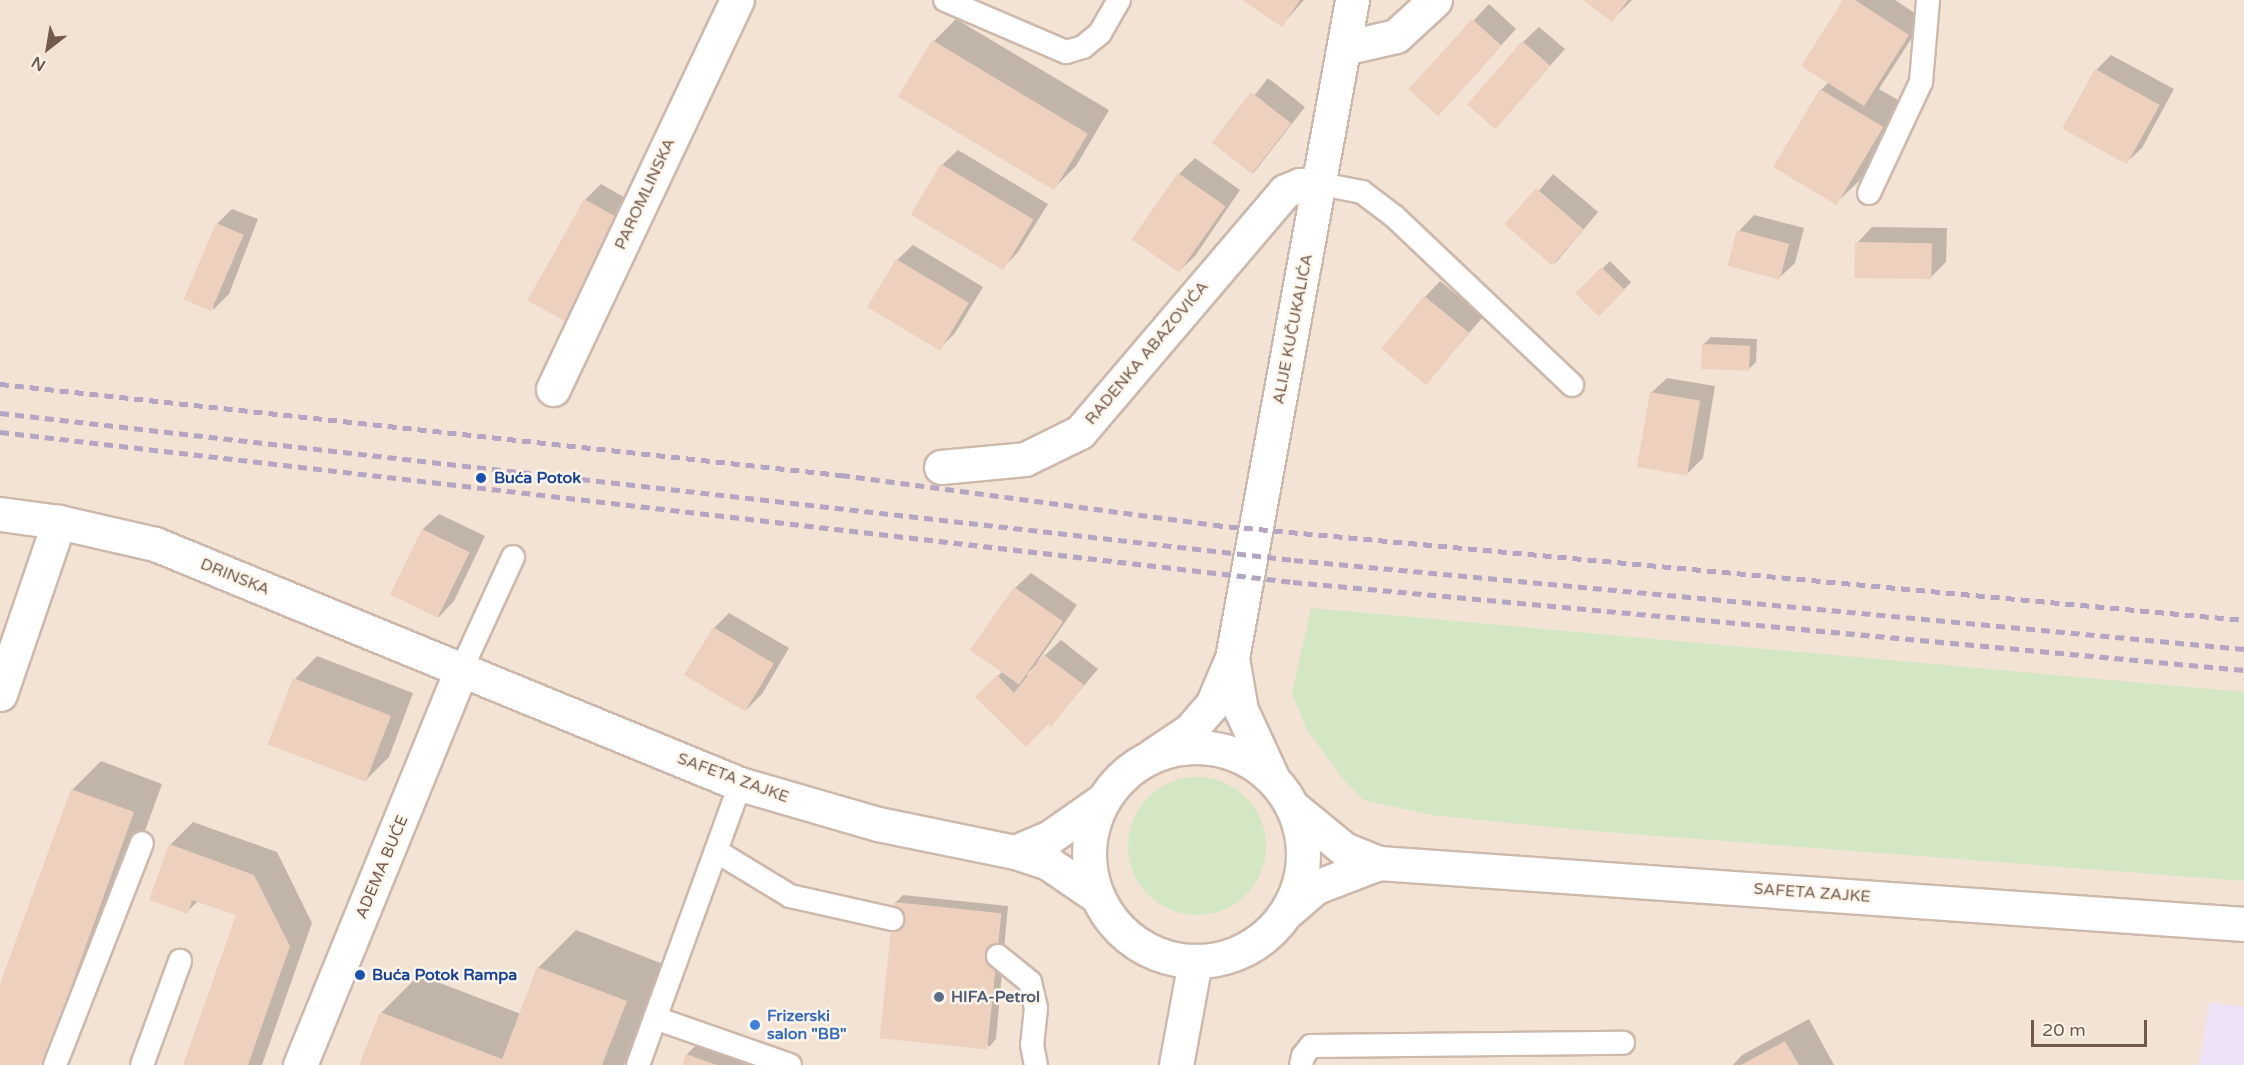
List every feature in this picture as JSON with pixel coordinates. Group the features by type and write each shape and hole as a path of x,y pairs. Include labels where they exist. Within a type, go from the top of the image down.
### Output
{"main road":[{"name":"PAROMLINSKA","path":"553,389 737,0"},
{"name":"ALIJE KUČUKALIĆA","path":"1153,755 1190,730 1212,705 1232,658 1321,184 1352,0"},
{"path":"1344,48 1396,36 1435,0"},
{"name":"RADENKA ABAZOVIĆA","path":"941,467 1025,459 1080,432 1285,191 1300,185 1321,184"},
{"name":"DRINSKA","path":"0,514 59,522 155,544 462,668"},
{"path":"0,694 59,522"},
{"name":"ALIJE KUČUKALIĆA","path":"1232,658 1241,710 1272,778"},
{"name":"SAFETA ZAJKE","path":"462,668 740,784 878,824 1015,852 1048,863 1098,897"},
{"name":"ADEMA BUĆE","path":"300,1065 462,668"},
{"path":"1015,852 1050,837 1103,800 1125,773 1153,755 1184,747 1216,748 1246,759 1272,778 1294,808 1303,843 1301,878 1287,912 1263,938 1231,955 1195,961 1165,956 1137,943 1114,923 1098,897 1089,864 1091,831 1103,800"},
{"name":"SAFETA ZAJKE","path":"1294,808 1344,849 1379,862 2244,924"},
{"name":"SAFETA ZAJKE","path":"1287,912 1316,887 1379,862"},
{"path":"1176,1065 1195,961"}],"lane":[{"path":"945,0 1066,52 1083,47 1100,33 1119,0"},
{"path":"1869,193 1921,82 1928,0"},
{"path":"1321,184 1362,192 1395,217 1572,385"},
{"path":"462,668 513,557"},
{"path":"638,1065 740,784"},
{"path":"55,1065 142,843"},
{"path":"716,851 790,896 892,919"},
{"path":"998,956 1030,982 1036,1008 1032,1045 1036,1065"},
{"path":"142,1065 180,962"},
{"path":"655,1018 790,1065"},
{"path":"1301,1065 1303,1056 1311,1046 1623,1043"}],"shaded area":[{"path":"0,0 2244,0 2244,1065 0,1065"},
{"path":"2209,1002 2244,1007 2244,1065 2199,1065"}],"green space":[{"path":"1311,608 2244,692 2244,881 1593,831 1431,815 1363,800 1342,778 1306,728 1292,693"},
{"path":"1197,777 1224,782 1236,788 1246,797 1255,807 1261,819 1266,846 1261,873 1255,885 1246,895 1236,904 1224,910 1197,915 1170,910 1158,904 1148,895 1139,885 1133,873 1128,846 1133,819 1139,807 1148,797 1158,788 1170,782"}],"building":[{"path":"1242,0 1300,0 1282,27"},
{"path":"1583,0 1628,0 1612,22"},
{"path":"1843,0 1855,0 1909,35 1864,106 1801,66"},
{"path":"1472,19 1502,46 1438,116 1408,90"},
{"path":"932,40 1088,134 1054,190 898,97"},
{"path":"1522,41 1551,66 1496,129 1467,104"},
{"path":"2095,69 2160,105 2127,164 2062,128"},
{"path":"1820,89 1883,127 1837,205 1773,167"},
{"path":"1251,92 1291,123 1252,174 1212,142"},
{"path":"941,164 1034,220 1003,270 911,215"},
{"path":"1178,173 1226,206 1179,273 1132,239"},
{"path":"1536,188 1584,229 1552,266 1505,224"},
{"path":"584,199 630,225 574,326 528,300"},
{"path":"216,223 244,235 211,311 184,299"},
{"path":"1737,230 1789,244 1780,280 1727,266"},
{"path":"1855,242 1932,243 1931,279 1854,278"},
{"path":"896,259 969,303 940,351 867,307"},
{"path":"1601,267 1625,290 1599,317 1575,294"},
{"path":"1424,296 1469,333 1426,385 1381,349"},
{"path":"1702,344 1750,346 1749,371 1701,369"},
{"path":"1650,392 1700,401 1687,476 1637,467"},
{"path":"422,529 470,552 438,618 390,595"},
{"path":"1014,587 1063,621 1019,684 970,650"},
{"path":"713,627 774,664 745,712 684,675"},
{"path":"1044,655 1084,685 1051,727 1048,724 1026,747 975,697 997,675 1014,693"},
{"path":"293,678 391,716 366,782 268,744"},
{"path":"71,789 134,812 43,1065 0,1065 0,984"},
{"path":"169,844 254,875 290,946 248,1065 183,1065 236,915 192,900 188,914 149,900"},
{"name":"HIFA-Petrol","path":"894,902 1001,913 987,1050 880,1038"},
{"path":"537,967 627,1001 602,1065 359,1065 380,1012 502,1059"},
{"path":"1785,1041 1799,1065 1741,1065"},
{"path":"686,1054 717,1065 682,1065"}],"railway":[{"path":"0,384 841,475 1214,525 2244,620"},
{"path":"0,413 1294,560 2244,649"},
{"path":"0,432 1293,582 2244,670"}],"place":[{"name":"Buća Potok","path":"481,478"},
{"name":"Buća Potok Rampa","path":"360,975"},
{"name":"HIFA-Petrol","path":"939,997"},
{"name":"Frizerski salon \"BB\"","path":"755,1025"}]}
